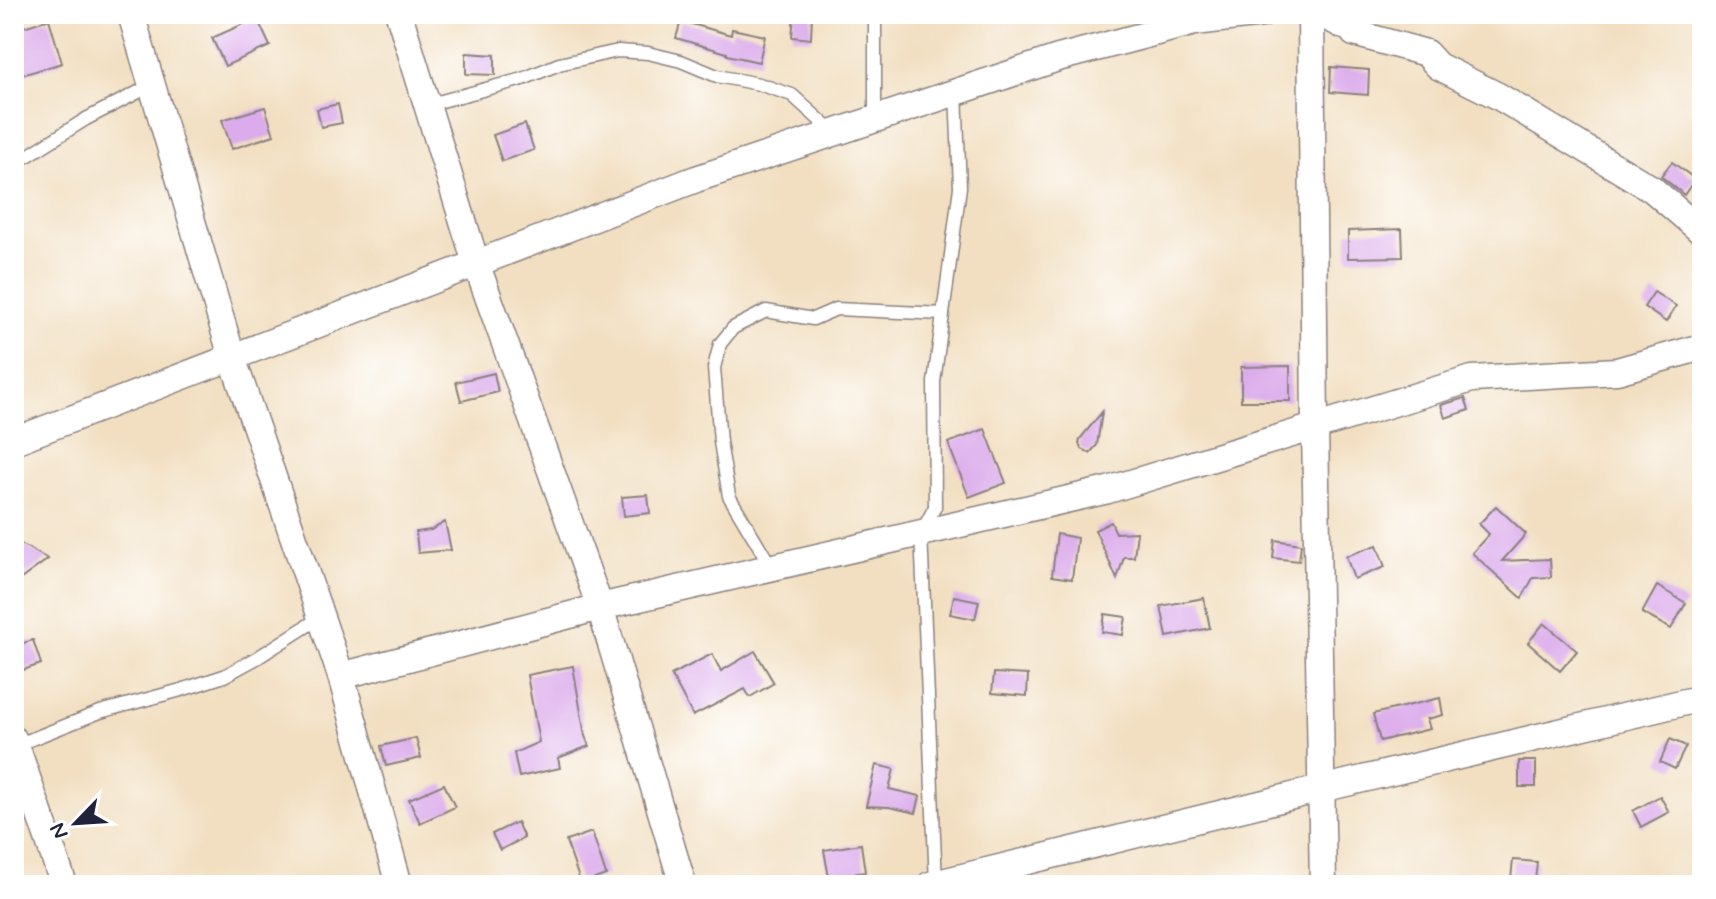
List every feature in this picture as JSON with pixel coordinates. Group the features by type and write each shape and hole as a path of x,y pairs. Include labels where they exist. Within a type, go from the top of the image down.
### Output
{"street":[{"path":"131,14 232,357 341,676 399,885"},
{"path":"399,14 476,263 600,607 683,885"},
{"path":"14,441 696,179 1058,58 1195,22 1262,14"},
{"path":"1311,14 1323,885"},
{"path":"1322,14 1350,26 1354,33 1426,53 1438,66 1498,96 1652,189 1702,232"},
{"path":"341,676 600,607 1108,490 1472,379 1617,371 1702,347"},
{"path":"933,884 1702,698"},
{"path":"15,744 64,885"}],"lane":[{"path":"875,14 875,119"},
{"path":"427,105 523,79 570,61 618,51 648,53 681,61 717,76 759,84 792,95 834,133"},
{"path":"14,162 86,119 152,85"},
{"path":"933,884 921,533 935,507 934,382 960,187 956,92"},
{"path":"772,568 729,496 720,442 714,368 720,344 733,328 766,311 813,319 836,309 943,314"},
{"path":"15,744 100,712 224,676 321,617"}],"building":[{"path":"794,14 812,14 811,39 792,37"},
{"path":"257,18 270,46 225,66 212,38"},
{"path":"49,19 62,63 22,75 14,48 14,30"},
{"path":"681,21 731,35 732,29 765,36 759,62 676,38"},
{"path":"466,53 495,55 495,75 466,74"},
{"path":"1331,67 1369,70 1368,95 1330,92"},
{"path":"338,104 342,123 321,127 317,109"},
{"path":"265,107 274,135 232,149 222,120"},
{"path":"525,124 534,150 502,161 493,135"},
{"path":"1672,162 1695,179 1684,195 1661,176"},
{"path":"1402,229 1403,257 1348,258 1348,231"},
{"path":"1654,292 1676,306 1666,322 1644,307"},
{"path":"1290,366 1290,401 1241,401 1241,367"},
{"path":"494,373 498,392 461,401 456,382"},
{"path":"1465,398 1469,410 1445,418 1441,405"},
{"path":"1102,412 1097,445 1090,453 1082,449 1080,439"},
{"path":"985,429 1006,483 969,497 948,443"},
{"path":"648,495 650,513 624,516 622,497"},
{"path":"1496,506 1526,534 1502,561 1550,559 1551,577 1533,578 1522,598 1472,553 1489,534 1479,524"},
{"path":"445,522 451,550 418,553 416,532 431,530"},
{"path":"1111,522 1116,533 1137,532 1134,557 1124,557 1117,579 1095,530"},
{"path":"1057,534 1077,538 1072,579 1052,576"},
{"path":"1275,540 1301,544 1299,561 1273,558"},
{"path":"21,544 48,559 14,584 14,558"},
{"path":"1377,545 1385,567 1354,579 1346,556"},
{"path":"1657,586 1686,603 1671,629 1642,613"},
{"path":"954,596 979,601 975,619 950,614"},
{"path":"1204,598 1210,628 1167,637 1161,606"},
{"path":"1105,614 1126,617 1123,635 1102,632"},
{"path":"1544,623 1577,651 1560,671 1528,643"},
{"path":"33,640 41,664 14,673 14,646"},
{"path":"755,651 774,683 750,697 745,689 693,716 671,675 712,654 721,671"},
{"path":"573,666 589,746 558,758 560,768 519,777 514,753 539,742 527,675"},
{"path":"994,673 1028,675 1027,696 992,693"},
{"path":"1440,698 1443,715 1427,719 1430,729 1380,741 1373,714"},
{"path":"416,738 421,758 386,766 381,746"},
{"path":"1670,739 1686,746 1675,769 1660,762"},
{"path":"1519,761 1536,761 1536,787 1519,787"},
{"path":"876,765 894,769 889,789 920,796 916,813 866,806"},
{"path":"444,784 455,807 420,823 409,799"},
{"path":"1660,796 1669,812 1641,827 1633,811"},
{"path":"517,822 524,838 500,850 492,834"},
{"path":"592,832 606,875 581,884 566,841"},
{"path":"861,844 865,872 829,878 824,850"},
{"path":"1513,860 1537,862 1535,881 1511,879"}]}
